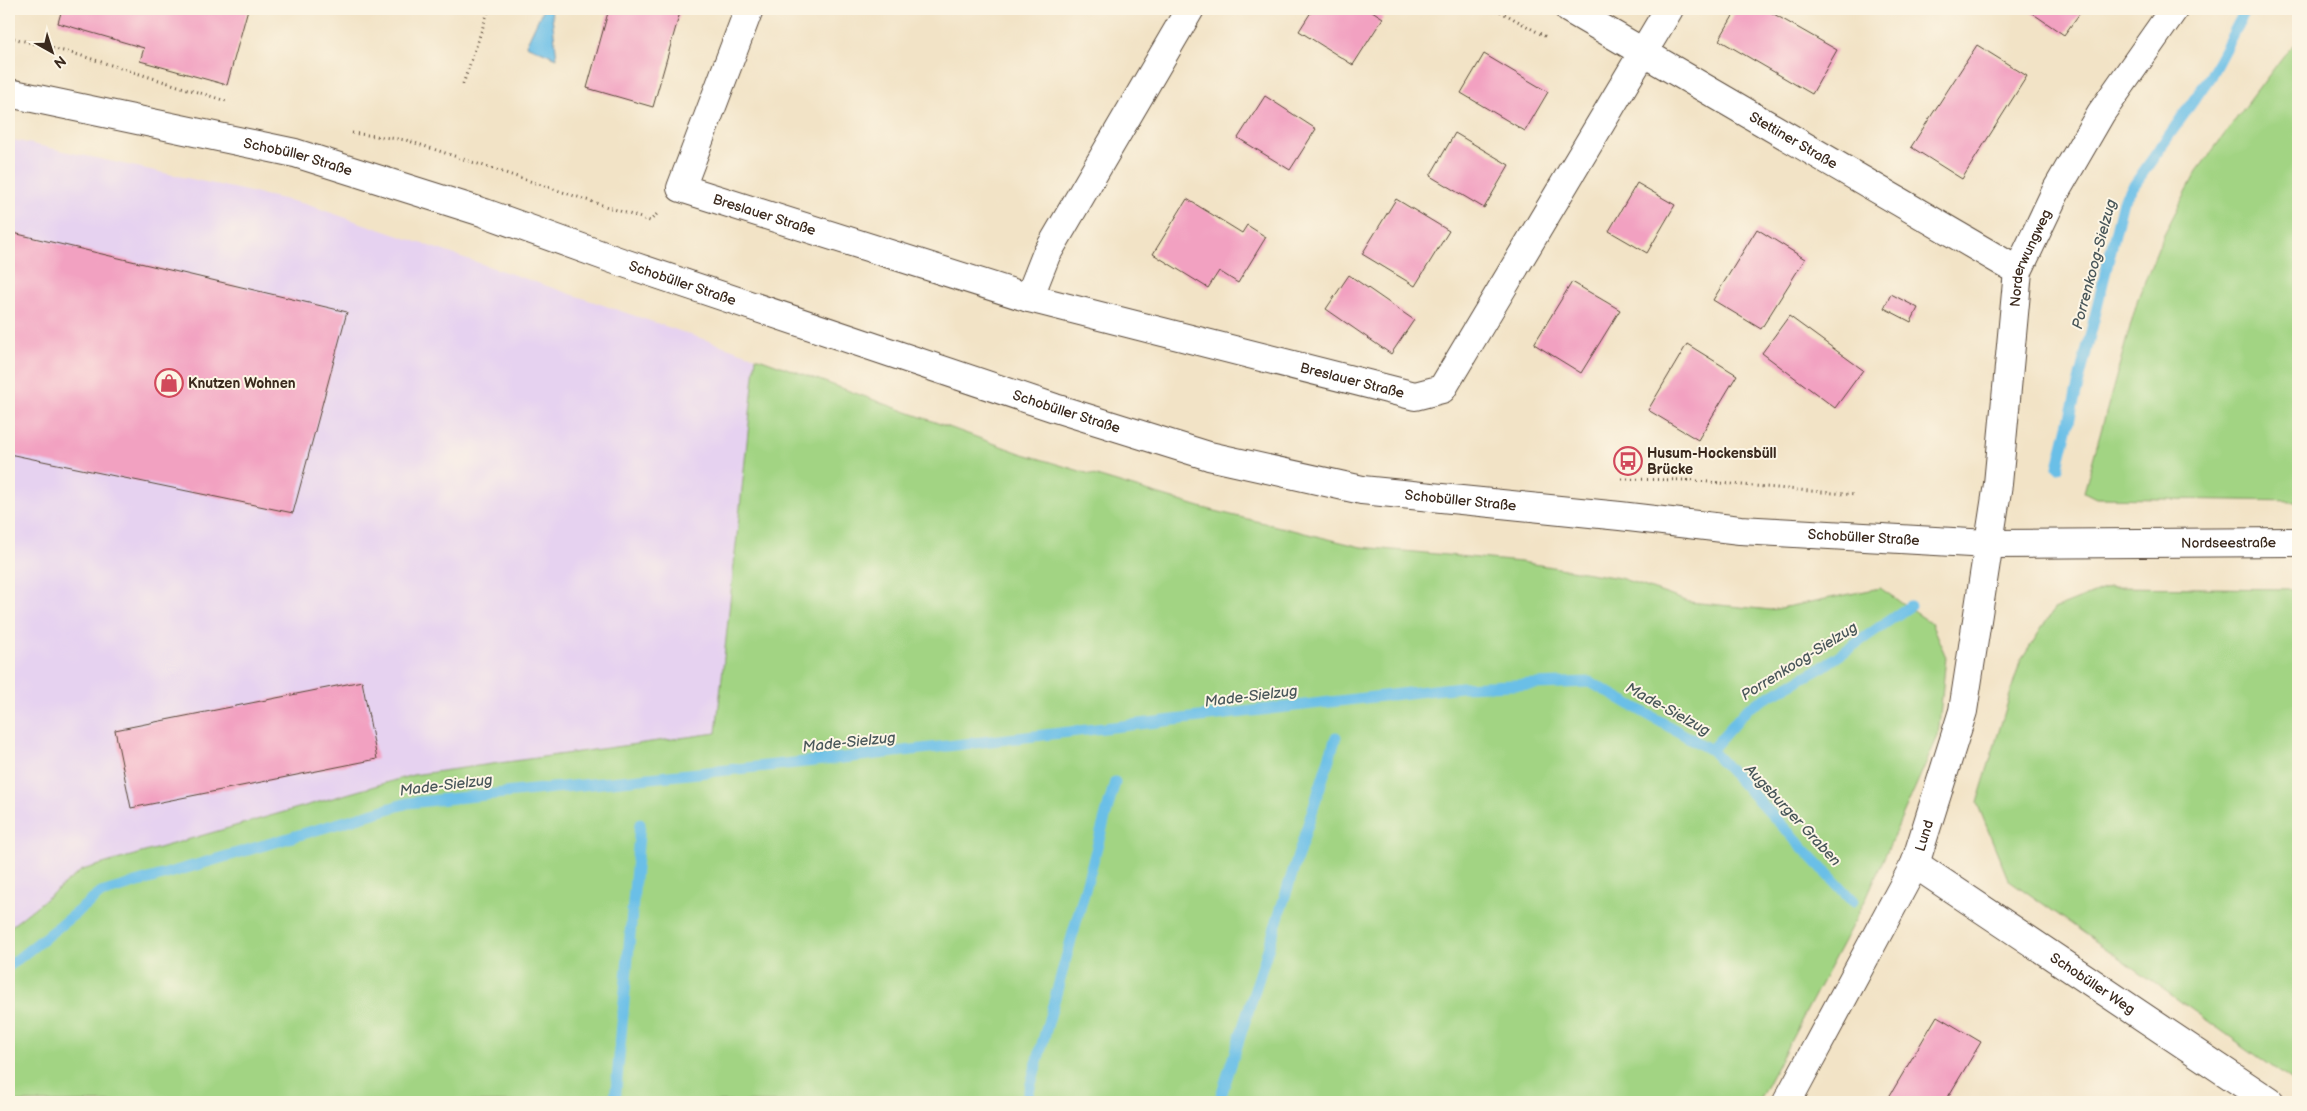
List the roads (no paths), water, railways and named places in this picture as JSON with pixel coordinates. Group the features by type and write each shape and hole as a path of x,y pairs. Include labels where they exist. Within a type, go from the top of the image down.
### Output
{"street":[{"name":"Breslauer Straße","path":"748,9 681,188 1029,298 1415,396 1442,388 1669,9"},
{"path":"1029,298 1046,255 1190,9"},
{"name":"Stettiner Straße","path":"1569,9 2018,271"},
{"name":"Norderwungweg","path":"1988,544 1998,484 2018,271 2057,189 2096,122 2174,9"},
{"name":"Schobüller Straße","path":"9,92 294,153 485,213 618,261 1018,395 1209,456 1362,490 1740,530 1988,544 2160,541"},
{"name":"Nordseestraße","path":"2160,541 2298,542"},
{"name":"Lund","path":"1787,1102 1915,864 1963,711 1988,544"},
{"name":"Schobüller Weg","path":"1915,864 2270,1102"}],"water":[{"path":"543,9 551,9 557,58 526,45"}],"waterway":[{"name":"Porrenkoog-Sielzug","path":"2058,467 2123,201 2210,77 2246,9"},
{"name":"Porrenkoog-Sielzug","path":"1711,750 1748,708 1821,668 1910,606"},
{"name":"Made-Sielzug","path":"9,966 101,893 408,803 834,759 1461,687 1590,682 1711,750 1853,901"},
{"path":"1219,1102 1336,737"},
{"path":"1026,1102 1115,782"},
{"path":"615,1102 640,824"}],"place":[{"name":"Knutzen Wohnen","path":"169,383"},
{"name":"Husum-Hockensbüll Brücke","path":"1628,461"}],"water label":[{"name":"Augsburger Graben","path":"1793,815"}]}
